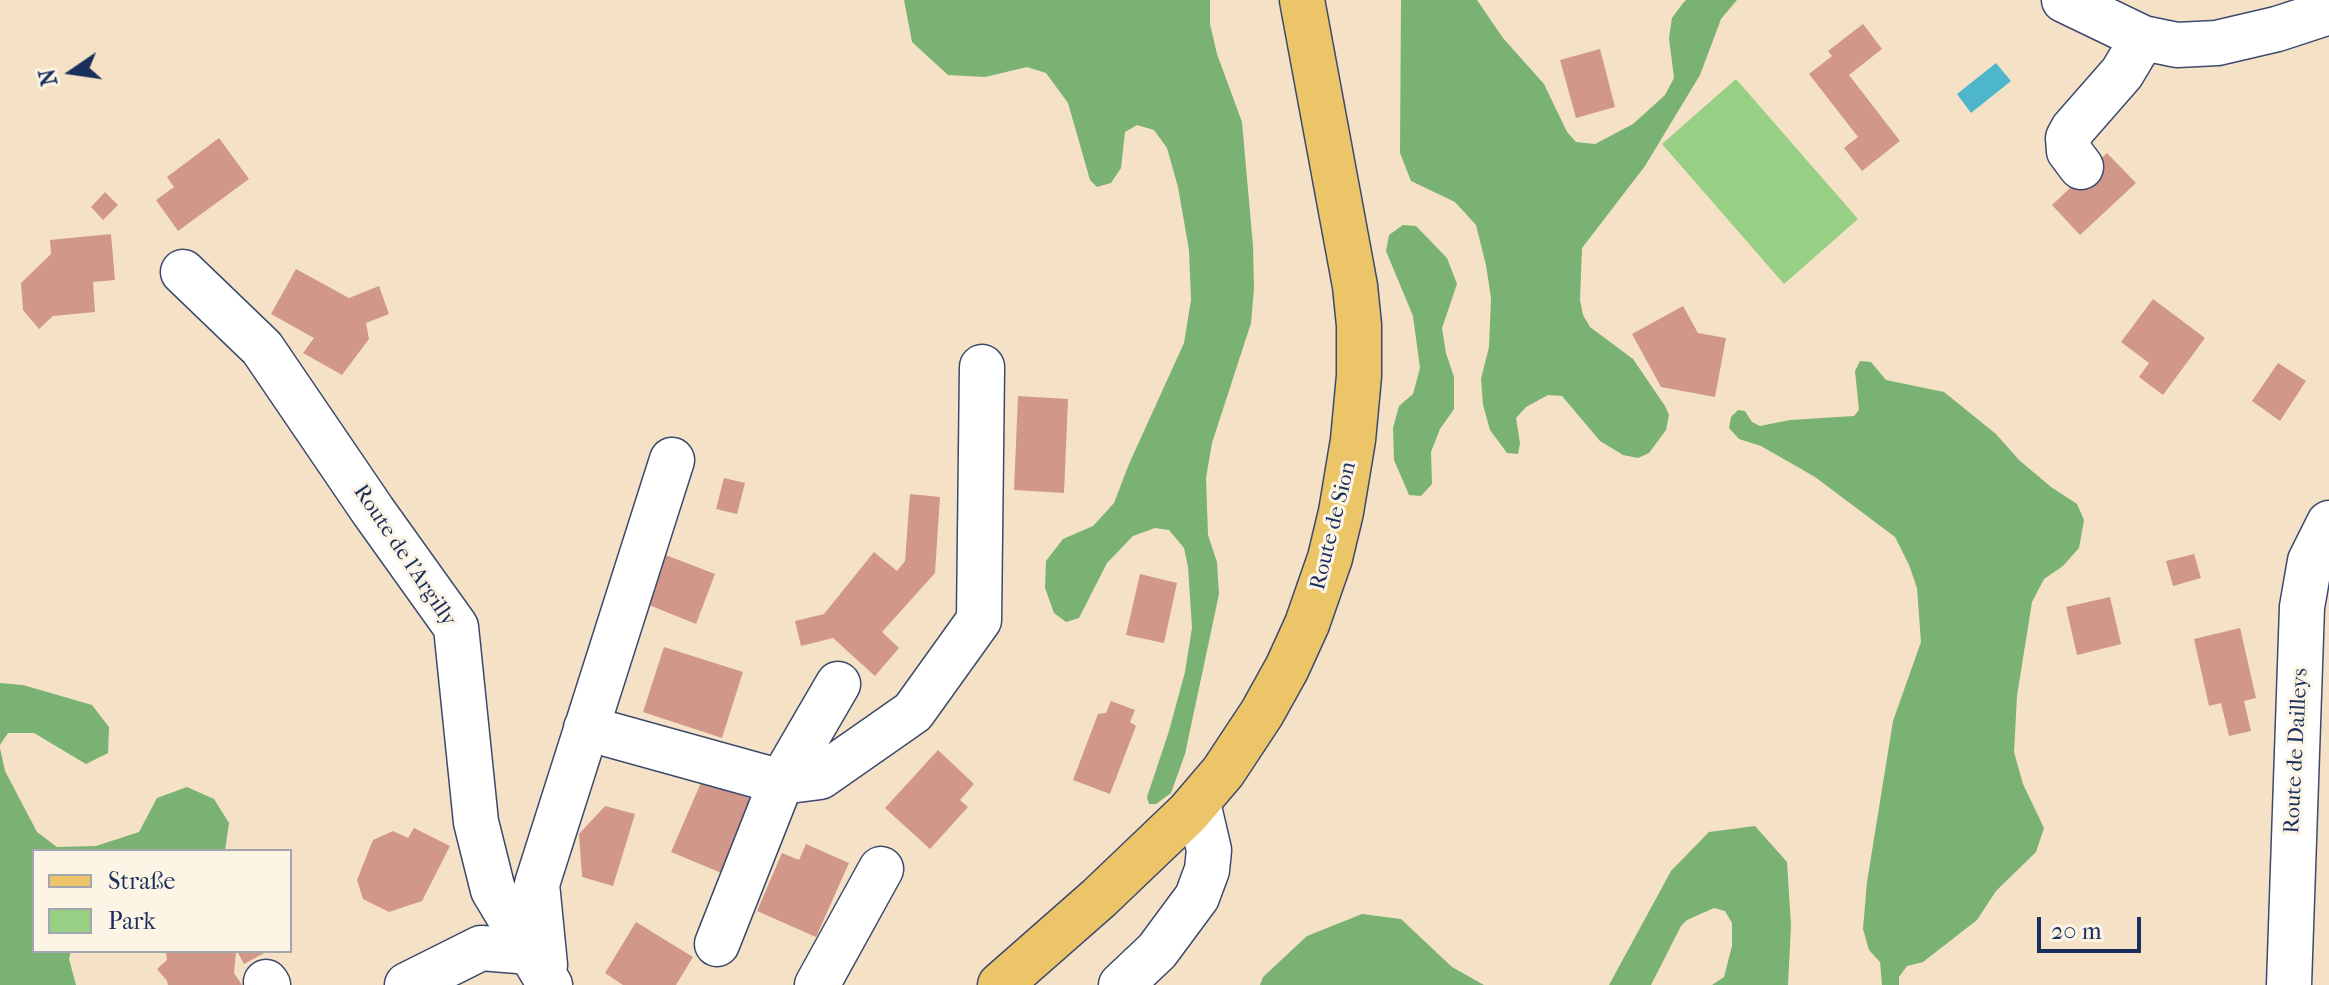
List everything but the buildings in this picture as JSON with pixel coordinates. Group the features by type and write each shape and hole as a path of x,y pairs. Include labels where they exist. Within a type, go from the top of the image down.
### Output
{"main road":[{"name":"Route de Sion","path":"1000,985 1099,898 1198,803 1223,772 1287,668 1307,624 1330,558 1353,440 1359,376 1359,325 1355,286 1302,0"}],"street":[{"path":"2064,0 2143,38 2177,45 2217,43 2277,29 2329,12"},
{"path":"2081,167 2069,151 2068,138 2122,73 2143,38"},
{"name":"Route de l'Argilly","path":"183,272 262,348 456,627 476,822 493,890 542,972"},
{"path":"586,728 781,782 820,777 913,712 979,620 982,367"},
{"path":"407,985 481,948 542,972 537,884 672,460"},
{"name":"Route de Dailleys","path":"2289,985 2302,607 2310,561 2329,523"},
{"path":"717,944 781,782 838,684"},
{"path":"1121,985 1157,951 1197,897 1207,870 1209,850 1198,803"},
{"path":"817,985 881,869"}],"green space":[{"path":"904,0 1210,0 1210,24 1217,54 1242,122 1254,288 1251,323 1212,443 1206,478 1208,535 1217,562 1219,594 1185,754 1171,793 1156,804 1149,804 1147,797 1185,672 1192,628 1184,548 1169,530 1155,528 1133,536 1107,563 1079,618 1066,622 1054,613 1045,588 1046,561 1063,539 1093,526 1114,503 1184,343 1191,300 1189,250 1178,187 1167,148 1154,130 1137,125 1125,132 1121,168 1111,183 1097,187 1090,180 1068,103 1046,73 1027,67 985,77 948,75 912,42"},
{"path":"1401,0 1477,0 1503,38 1544,84 1567,132 1576,142 1595,144 1633,124 1665,95 1674,78 1669,38 1672,18 1683,3 1686,0 1737,0 1721,19 1700,75 1645,166 1582,248 1580,300 1583,315 1590,327 1633,359 1669,415 1666,430 1649,453 1638,458 1623,455 1600,441 1562,396 1548,395 1526,407 1516,418 1520,443 1518,454 1507,453 1490,430 1483,405 1481,379 1489,347 1491,298 1476,225 1455,202 1411,181 1400,153"},
{"path":"1736,79 1858,219 1784,284 1662,144"},
{"path":"1403,225 1416,226 1447,258 1457,284 1442,328 1454,377 1454,409 1440,429 1431,452 1432,484 1421,496 1409,495 1394,460 1393,428 1399,406 1413,394 1420,368 1413,316 1386,251 1389,235"},
{"path":"1860,361 1871,362 1886,380 1944,392 1996,434 2019,460 2051,487 2077,504 2084,520 2079,548 2063,566 2044,579 2032,602 2017,696 2014,752 2023,784 2044,828 2036,852 1996,891 1977,920 1923,962 1907,966 1899,977 1899,985 1882,985 1880,962 1869,950 1863,929 1867,882 1893,721 1921,642 1917,588 1895,537 1815,477 1761,446 1739,439 1729,428 1731,417 1738,410 1745,411 1752,422 1760,426 1790,420 1854,416 1859,410 1855,371"},
{"path":"0,683 23,685 92,705 109,727 108,753 86,764 34,733 8,733 0,745"},
{"path":"0,748 5,771 37,832 57,847 96,846 139,832 157,798 187,787 214,799 229,823 225,849 32,849 32,953 70,953 69,959 76,985 0,985"},
{"path":"1755,826 1787,862 1791,925 1788,985 1712,985 1724,977 1732,946 1732,923 1725,911 1714,908 1681,926 1651,985 1609,985 1671,871 1709,832"},
{"path":"1362,914 1401,919 1452,967 1484,985 1260,985 1263,977 1307,936"}],"water":[{"path":"1996,63 2011,81 1971,113 1957,94"}]}
